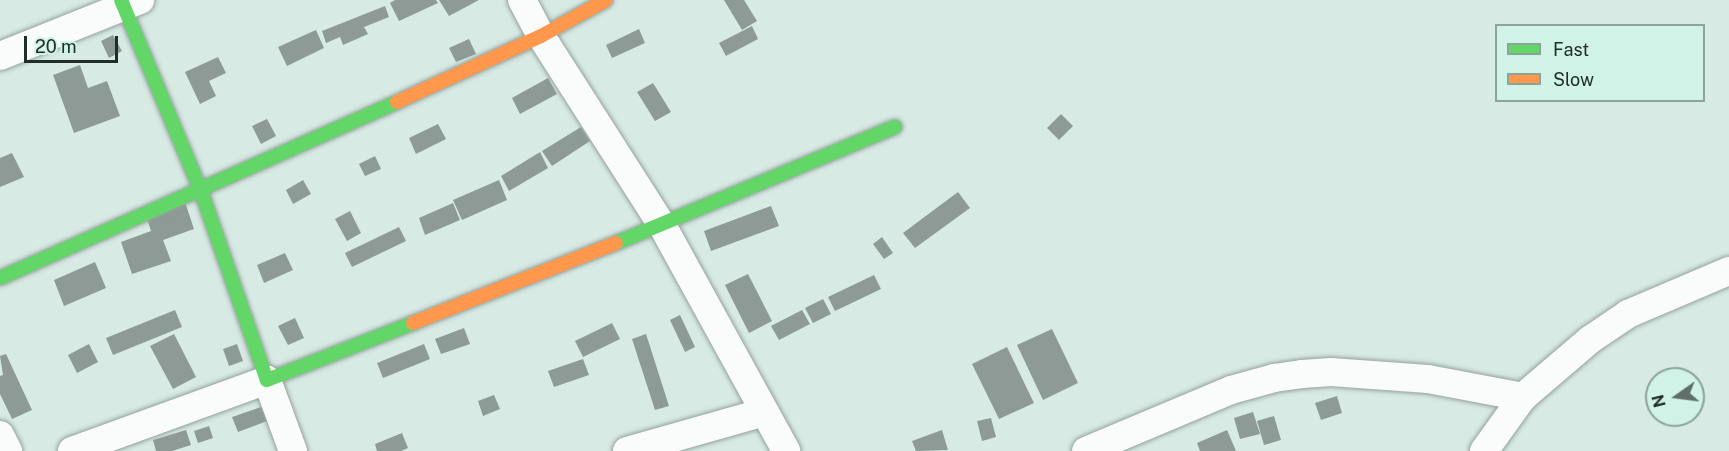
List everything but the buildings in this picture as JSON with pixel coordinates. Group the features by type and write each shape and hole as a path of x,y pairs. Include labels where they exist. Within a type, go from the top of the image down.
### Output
{"street":[{"path":"522,0 541,36 662,225 786,451"},
{"path":"0,278 201,191 541,36 606,0"},
{"path":"0,56 128,2 201,191 293,451"},
{"path":"72,451 267,380 662,225 895,127"},
{"path":"1484,451 1522,398 1591,339 1628,314 1729,271"},
{"path":"1086,451 1231,390 1274,378 1302,374 1331,372 1428,379 1522,398"},
{"path":"627,451 765,412"},
{"path":"0,435 9,451"}],"traffic: fast":[{"path":"121,0 201,191 267,380 413,323"},
{"path":"0,278 397,102"},
{"path":"616,243 895,127"}],"traffic: slow":[{"path":"397,102 541,36 606,0"},
{"path":"413,323 616,243"}]}
